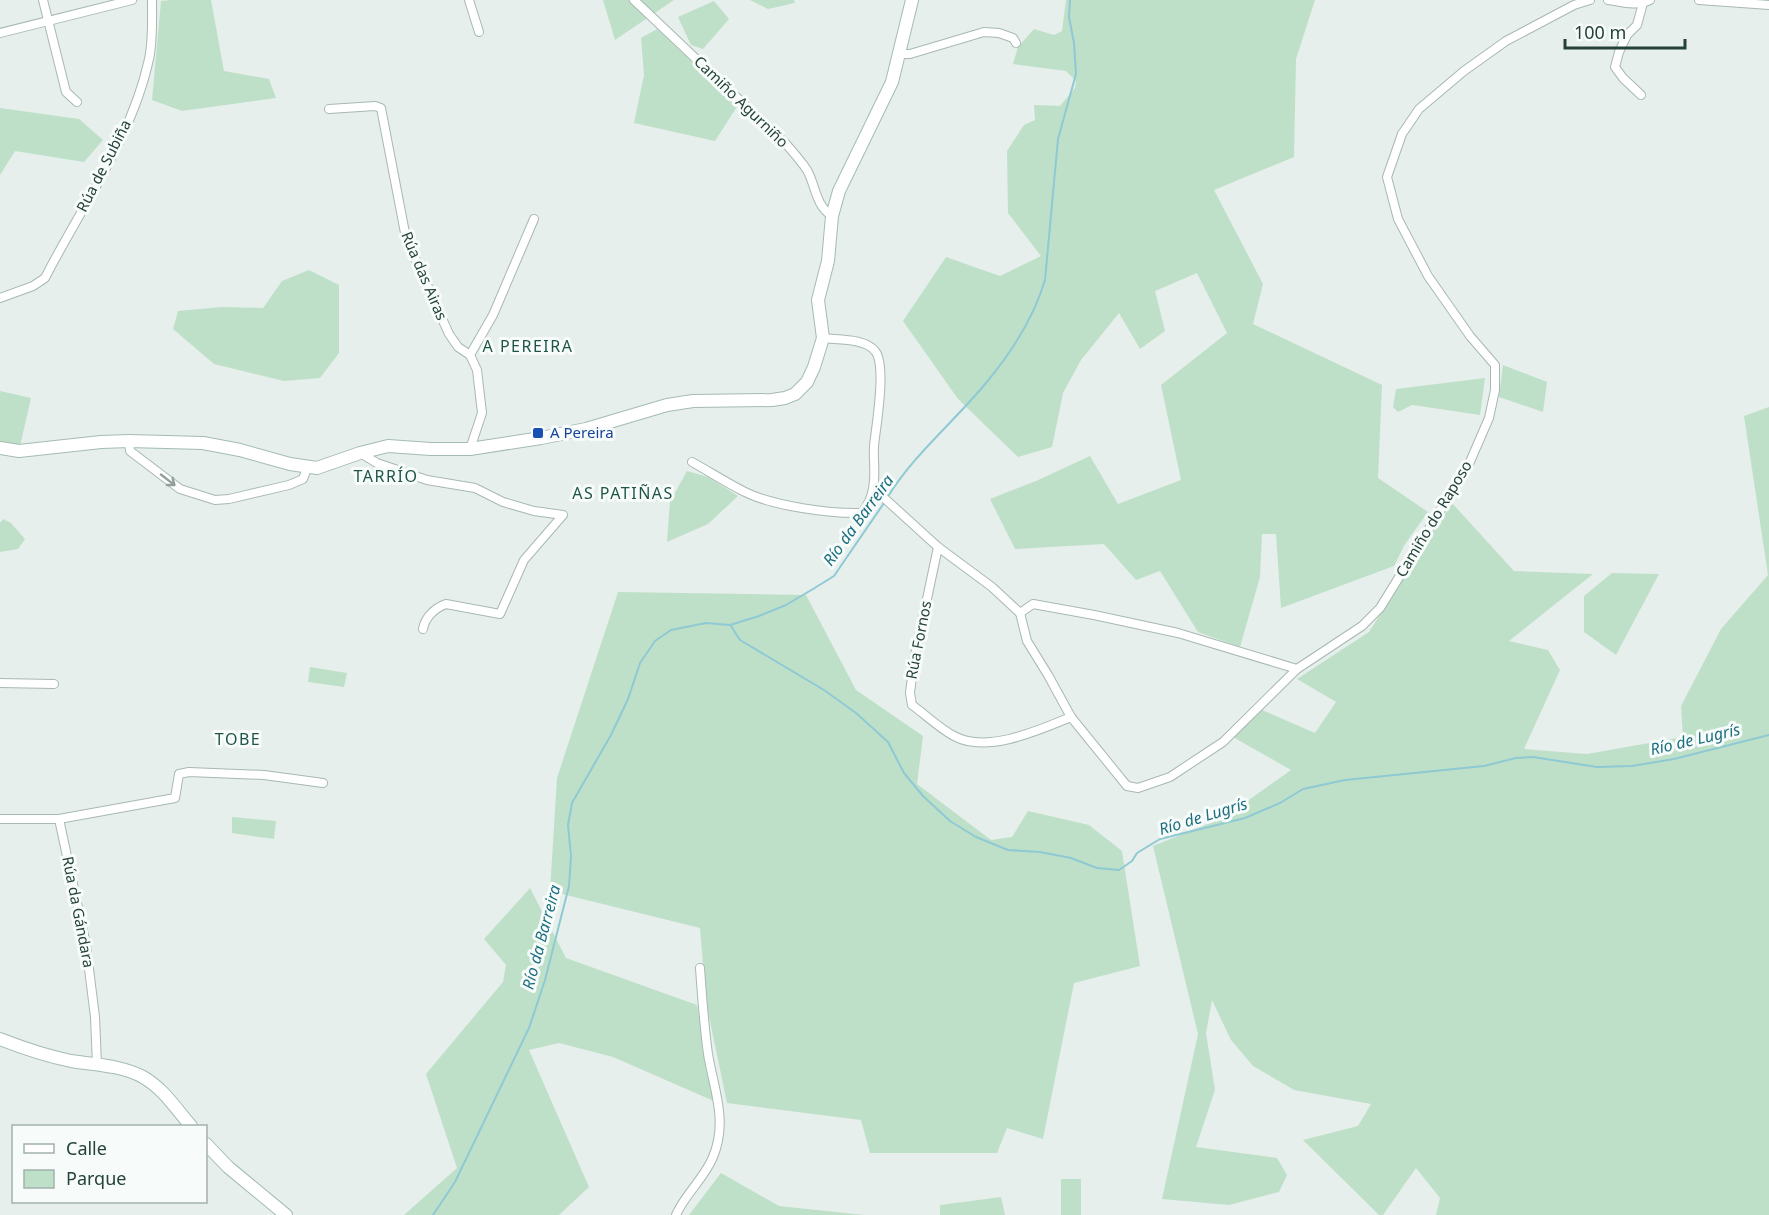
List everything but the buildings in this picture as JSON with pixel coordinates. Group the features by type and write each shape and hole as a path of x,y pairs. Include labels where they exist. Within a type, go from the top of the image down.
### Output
{"main road":[{"path":"0,448 19,451 129,441 204,443 290,464 317,468 388,446 431,449 470,448 586,429 667,405 693,401 784,398 795,394 807,382 823,338 818,300 828,261 832,216 839,191 892,82 912,0"},
{"path":"0,1039 60,1058 130,1072 143,1077 166,1095 190,1125"},
{"path":"207,1145 228,1167 286,1215"}],"street":[{"path":"43,0 66,92 76,102"},
{"path":"0,33 111,2 132,0"},
{"name":"Rúa de Subiña","path":"0,298 33,286 45,278 118,142 140,92 150,57 152,0"},
{"path":"469,0 478,32"},
{"name":"Camiño Agurniño","path":"634,0 786,144 807,171 822,206 832,216"},
{"name":"Camiño do Raposo","path":"1297,669 1362,626 1380,608 1469,464 1489,418 1495,390 1495,365 1442,297 1398,219 1387,177 1402,134 1419,109 1464,71 1506,41 1590,0"},
{"path":"1608,0 1630,4 1646,2 1637,25 1627,35 1615,67 1641,95"},
{"path":"1699,0 1769,5"},
{"path":"899,54 910,54 984,32 999,33 1013,38 1016,43"},
{"name":"Rúa das Airas","path":"329,109 375,106 381,108 406,238 449,334 458,347 470,355 477,370 482,413 470,448"},
{"path":"470,355 493,315 534,219"},
{"path":"692,462 746,493 771,501 846,514 862,513 870,503 874,486 874,446 879,406 880,359 874,349 861,343 823,338"},
{"path":"129,441 130,451 180,489 214,500 229,499 289,485 303,478 308,466"},
{"path":"360,453 377,463 427,480 475,488 503,502 534,511 562,515 524,560 500,614 446,604 431,614 424,622 423,629"},
{"path":"874,486 939,547 992,587 1020,612 1026,641 1071,717 1127,786 1138,788 1170,777 1223,742 1297,669 1204,640 1095,615 1033,604 1020,612"},
{"name":"Rúa Fornos","path":"939,547 914,660 910,693 912,705 955,736 973,741 998,741 1026,734 1071,717"},
{"path":"0,683 54,684"},
{"path":"0,819 59,819 175,798 178,774 189,772 264,775 323,783"},
{"name":"Rúa da Gándara","path":"59,819 86,945 95,1017 97,1065"},
{"path":"676,1215 713,1157 720,1123 720,1108 703,1017 700,968"}],"green space":[{"path":"211,0 224,71 269,79 276,98 182,111 152,100 161,1"},
{"path":"603,0 674,0 615,40"},
{"path":"750,0 794,0 795,3 768,9"},
{"path":"1066,0 1315,0 1296,59 1294,157 1214,190 1263,284 1253,324 1382,385 1378,478 1428,512 1405,544 1394,566 1281,608 1276,534 1262,534 1260,577 1240,647 1198,632 1160,571 1136,580 1104,544 1015,549 990,499 1090,456 1118,504 1181,480 1161,385 1227,333 1197,273 1155,291 1165,331 1140,349 1119,313 1081,360 1063,393 1052,447 1018,457 958,399 903,321 946,257 1000,276 1041,256 1008,213 1007,151 1024,125 1035,120 1034,105 1060,106 1075,88 1076,81 1066,71 1013,64 1018,47 1034,29 1054,35 1062,31"},
{"path":"714,1 729,19 703,49 691,45 678,17"},
{"path":"657,29 738,105 715,141 634,123 644,75 641,38"},
{"path":"0,108 79,119 103,140 84,162 15,151 0,175"},
{"path":"309,270 339,285 339,353 320,378 284,381 214,364 173,329 178,311 221,307 263,308 282,281"},
{"path":"1503,365 1547,382 1543,412 1499,397"},
{"path":"1485,378 1480,415 1412,405 1398,412 1393,407 1396,389"},
{"path":"0,391 31,398 20,446 0,442"},
{"path":"1769,407 1769,1215 1436,1215 1440,1198 1416,1168 1383,1215 1379,1215 1303,1140 1358,1126 1371,1104 1294,1090 1253,1066 1231,1040 1212,1000 1206,1033 1215,1090 1196,1147 1277,1158 1287,1175 1279,1192 1229,1205 1162,1199 1198,1034 1153,846 1225,817 1291,770 1233,737 1262,710 1315,733 1336,702 1297,679 1369,632 1452,503 1514,571 1593,574 1509,641 1548,650 1560,670 1524,749 1587,754 1683,737 1681,706 1721,629 1768,575 1744,416"},
{"path":"687,471 708,477 738,496 708,524 667,542 670,502"},
{"path":"3,519 11,523 25,539 18,549 0,552 0,523"},
{"path":"1612,573 1659,574 1616,655 1584,632 1584,596"},
{"path":"618,592 806,595 856,690 923,736 917,784 991,840 1012,837 1028,811 1089,825 1122,851 1140,966 1074,983 1043,1139 1007,1128 997,1153 870,1153 861,1120 727,1103 706,1002 700,928 550,891 557,778"},
{"path":"310,667 347,673 344,687 308,682"},
{"path":"232,817 276,821 274,839 232,833"},
{"path":"530,888 566,958 697,1005 716,1102 613,1057 559,1043 529,1050 589,1187 559,1215 404,1215 457,1168 426,1074 503,982 506,965 484,939"},
{"path":"721,1173 779,1206 864,1215 689,1215"},
{"path":"1061,1179 1081,1179 1081,1215 1061,1215"},
{"path":"1001,1197 1005,1215 940,1215 940,1205"}],"waterway":[{"name":"Río da Barreira","path":"887,498 909,467 995,371 1021,334 1040,294 1045,280 1058,139 1076,74 1069,17 1070,0"},
{"name":"Río da Barreira","path":"433,1215 455,1182 529,1028 545,980 569,886 571,856 568,825 572,803 611,735 628,699 640,663 655,641 671,630 706,623 730,625 759,616 786,605 834,576 884,503"},
{"name":"Río de Lugrís","path":"731,626 740,640 824,690 856,713 888,742 904,773 923,796 950,821 976,837 1008,850 1040,852 1071,858 1097,868 1119,870 1132,861 1137,853 1160,839 1245,818 1280,803 1303,789 1345,780 1484,766 1516,758 1533,757 1597,767 1632,766 1674,759 1769,735"}],"place":[{"name":"A Pereira","path":"538,433"}],"district":[{"name":"A PEREIRA","path":"528,346"},
{"name":"TARRÍO","path":"386,476"},
{"name":"AS PATIÑAS","path":"623,493"},
{"name":"TOBE","path":"238,739"}]}
